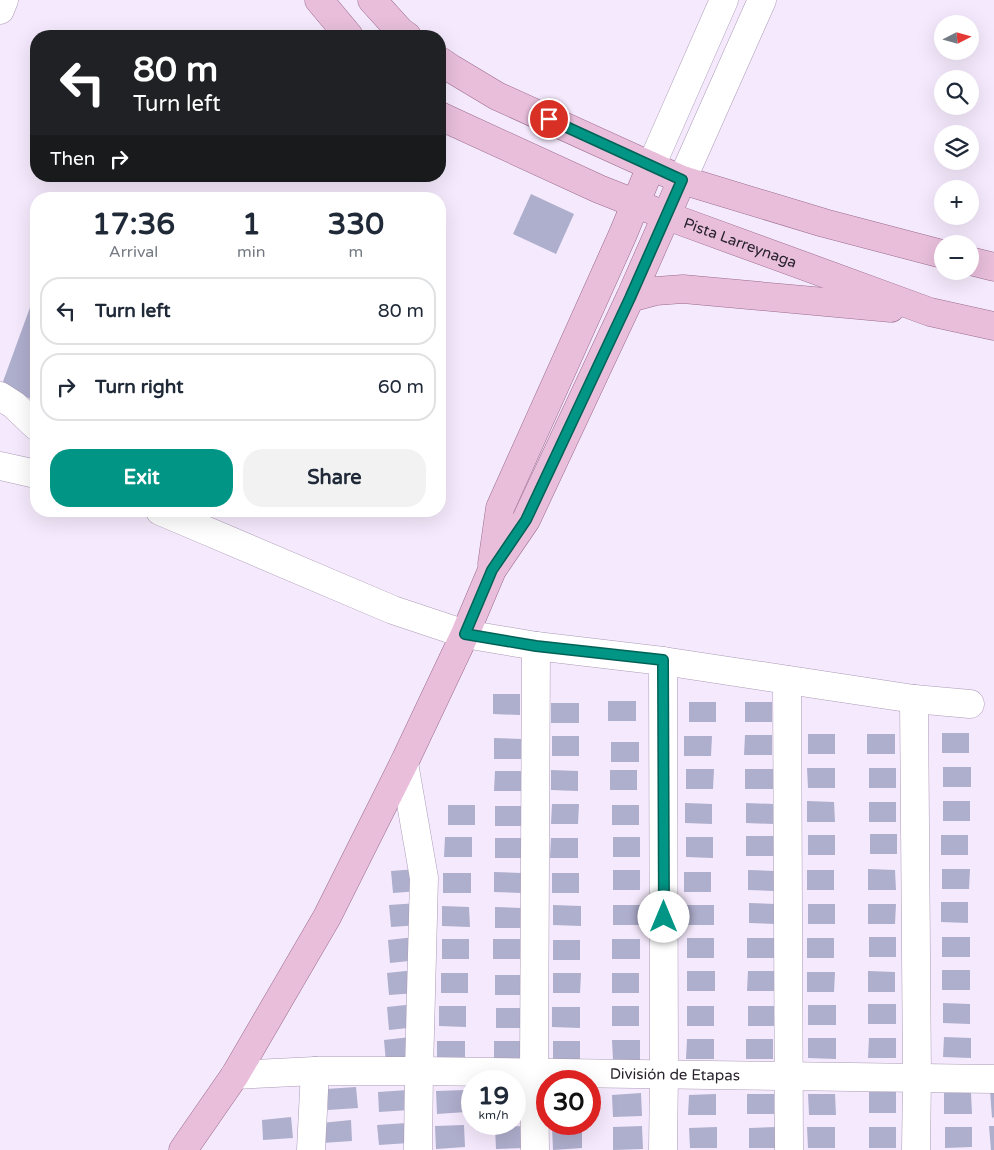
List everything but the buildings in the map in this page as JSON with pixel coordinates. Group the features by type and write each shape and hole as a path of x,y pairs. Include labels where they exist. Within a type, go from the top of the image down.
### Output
{"main road":[{"path":"319,0 344,30"},
{"path":"372,0 399,30"},
{"path":"446,64 497,96 682,180 824,223 934,252"},
{"name":"Pista Larreynaga","path":"446,119 599,189 667,216 930,312 994,326"},
{"path":"492,570 500,508 623,234 651,166"},
{"path":"183,1150 235,1075 327,917 465,634 492,570 526,520 630,298 682,180"},
{"path":"599,189 620,220 623,234"},
{"path":"979,263 994,267"},
{"path":"630,298 656,291 683,289 930,312"}],"street":[{"path":"0,10 4,0"},
{"path":"651,166 724,0"},
{"path":"682,180 762,0"},
{"path":"0,396 14,405 30,420"},
{"path":"0,466 30,473"},
{"path":"174,517 393,610 465,634 536,646 663,660 914,699 970,704"},
{"path":"535,1150 536,646"},
{"path":"663,660 663,1150"},
{"path":"787,680 789,1150"},
{"path":"914,699 916,1150"},
{"path":"404,762 424,878 418,1150"},
{"path":"311,1150 315,1071"},
{"name":"División de Etapas","path":"235,1075 315,1071 419,1071 994,1079"}],"route":[{"path":"549,119 682,180 630,298 526,520 492,570 465,634 536,646 663,660 664,917"}]}
